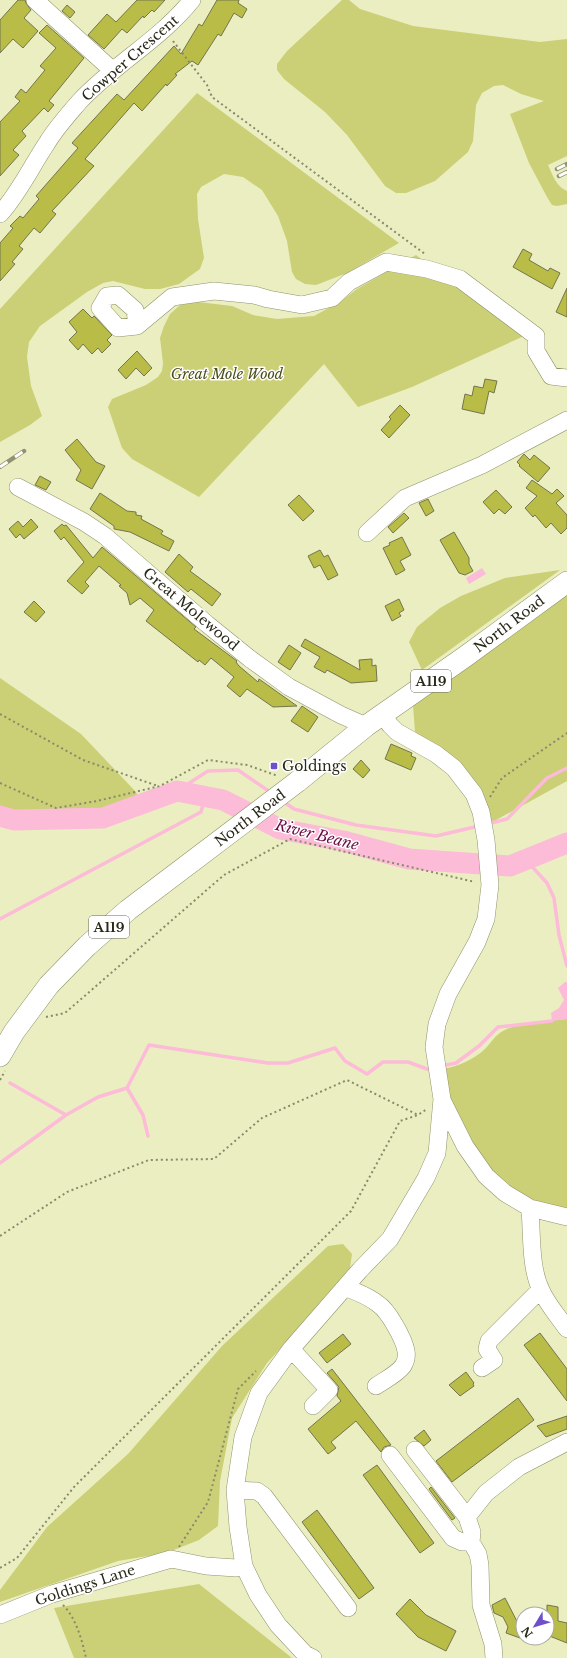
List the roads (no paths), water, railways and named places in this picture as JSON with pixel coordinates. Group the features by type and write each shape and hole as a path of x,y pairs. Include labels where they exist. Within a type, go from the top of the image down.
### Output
{"main road":[{"name":"North Road","path":"4,1061 14,1032 48,985 87,946 128,910 278,797 375,721 567,582"}],"street":[{"path":"35,0 112,70"},
{"name":"Cowper Crescent","path":"0,214 22,186 48,141 61,123 91,90 112,70 177,19 192,0"},
{"path":"137,326 172,297 214,291 254,294 268,299 302,305 332,298 350,282 386,262 427,269 460,279 536,336 536,351 551,376 567,378"},
{"path":"366,533 405,498 482,465 567,420"},
{"name":"Great Molewood","path":"18,487 84,522 105,536 207,624 249,658 289,687 341,715 375,721"},
{"path":"313,1658 305,1654 278,1625 258,1595 244,1566 238,1527 235,1490 243,1437 259,1393 292,1349 390,1238 426,1178 437,1153 442,1099 434,1047 437,1024 448,994 477,942 486,919 490,883 481,814 474,794 454,768 436,754 397,732 390,725 375,721"},
{"path":"442,1099 465,1146 486,1176 505,1193 530,1208 567,1217"},
{"path":"530,1208 535,1274 540,1290 550,1307 567,1328"},
{"path":"345,1288 372,1299 380,1305 394,1324 406,1350 404,1365 397,1372 376,1386"},
{"path":"482,1368 494,1360 487,1349 489,1341 540,1290"},
{"path":"292,1349 329,1390 313,1406"},
{"path":"467,1517 486,1493 519,1467 567,1442"},
{"path":"415,1450 467,1517 472,1532 471,1542 478,1554 482,1605 493,1644 494,1656"},
{"path":"390,1455 453,1538 462,1542 471,1542"},
{"path":"235,1490 257,1491 264,1496 348,1608"},
{"name":"Goldings Lane","path":"0,1615 52,1594 171,1559 206,1566 236,1568 244,1566"}],"waterway":[{"path":"487,824 507,819 547,778 567,768"},
{"path":"177,791 208,771 238,770 270,792"},
{"name":"River Beane","path":"0,816 14,820 103,818 177,791 223,800 280,829 343,841 409,859 510,866 567,843"},
{"path":"0,919 201,812 205,797"},
{"path":"284,802 294,809 356,825 436,836 479,826"},
{"path":"526,860 547,883 554,898 559,935 567,966"},
{"path":"442,1066 456,1063 479,1046 498,1027 552,1021"},
{"path":"0,1163 66,1115 98,1097 127,1088 149,1045 268,1063 288,1063 335,1048 345,1061 367,1074 383,1062 408,1062 427,1069 432,1068"},
{"path":"10,1083 66,1115"},
{"path":"127,1088 143,1115 148,1136"}],"railway":[{"path":"557,169 567,164"},
{"path":"559,176 567,172"},
{"path":"0,467 24,451"}],"place":[{"name":"Goldings","path":"274,766"}],"park label":[{"name":"Great Mole Wood","path":"227,374"}]}
